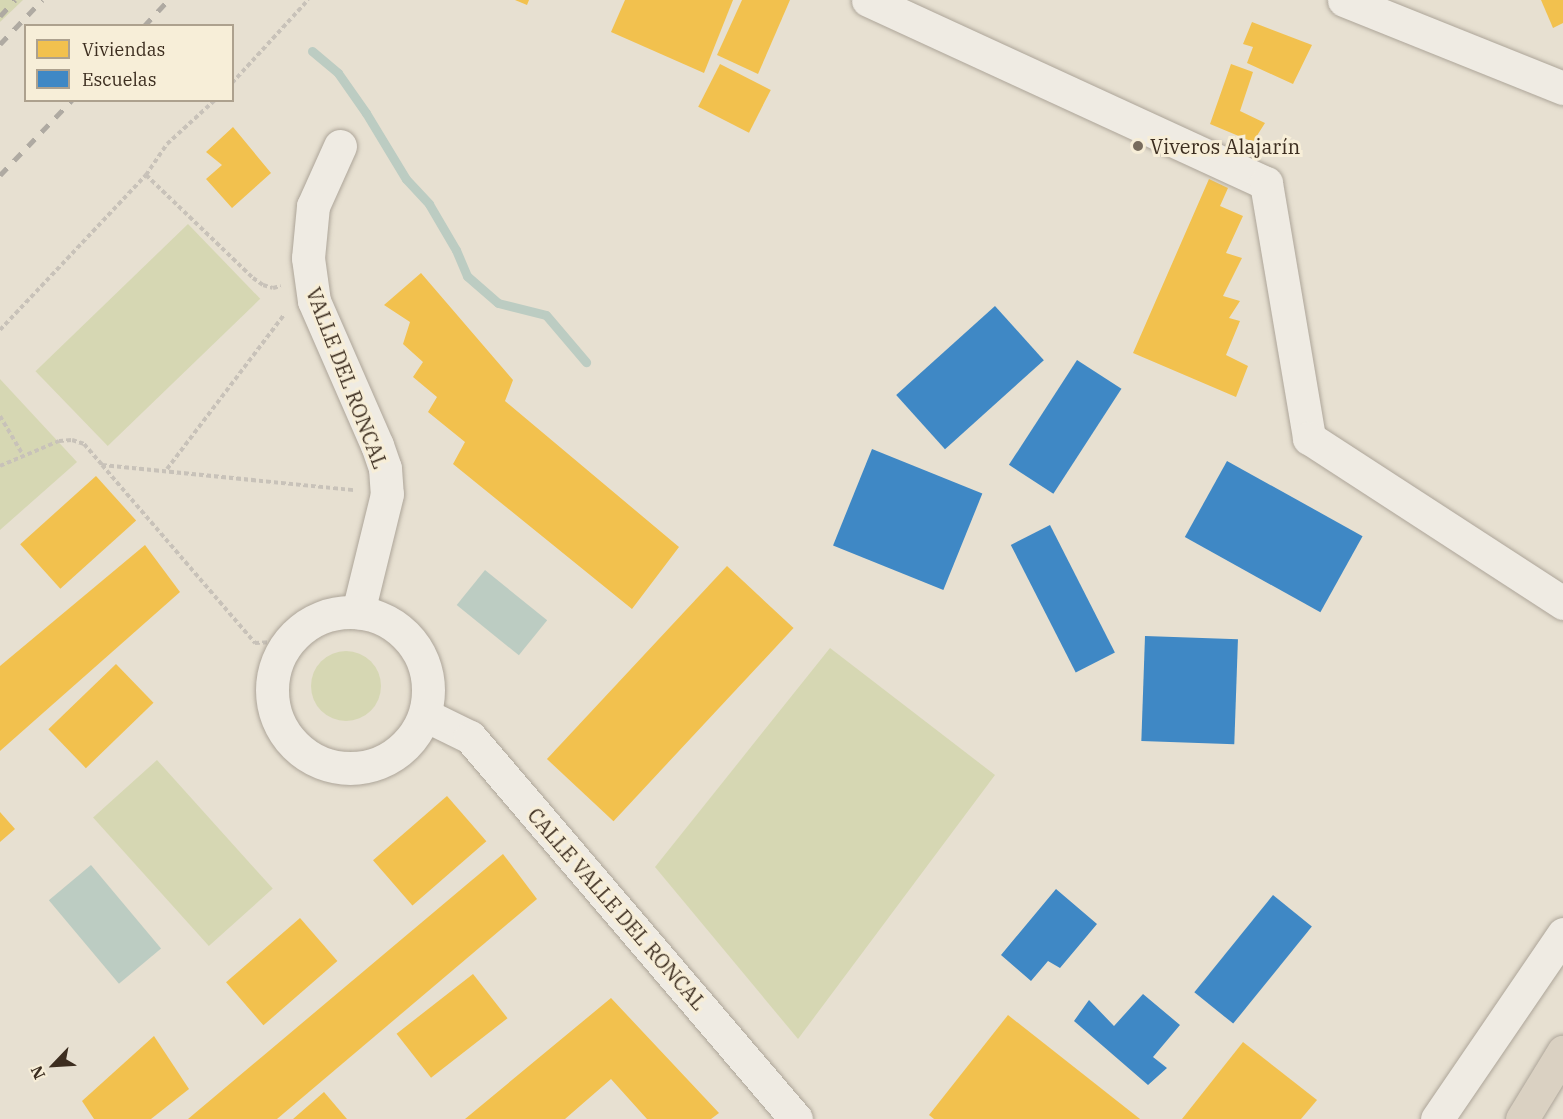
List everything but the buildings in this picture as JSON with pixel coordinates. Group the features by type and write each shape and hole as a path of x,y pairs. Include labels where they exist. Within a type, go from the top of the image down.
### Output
{"highway":[{"path":"1522,1119 1563,1052"},
{"path":"1529,1119 1563,1071"}],"street":[{"path":"868,0 1266,183 1309,438 1563,603"},
{"path":"1344,0 1563,88"},
{"name":"VALLE DEL RONCAL","path":"340,146 313,206 309,278 314,301 377,445 384,468 387,494 358,612"},
{"path":"358,612 381,618 391,624 416,647 429,692 425,715 415,735 399,752 380,764 357,769 331,768 317,762 288,739 275,715 271,690 275,664 288,641 308,623 332,613 358,612"},
{"name":"CALLE VALLE DEL RONCAL","path":"425,715 470,737 793,1118"},
{"path":"1437,1119 1563,934"}],"path":[{"path":"234,80 308,0"},
{"path":"0,330 146,174 167,144 213,102"},
{"path":"146,174 253,278 273,288 286,285 285,295"},
{"path":"166,470 284,315 285,305"},
{"path":"0,416 23,455"},
{"path":"0,466 59,441 72,440 84,444 255,643 288,641"},
{"path":"102,465 387,494"}],"green space":[{"path":"0,0 23,0 0,22"},
{"path":"188,224 260,299 108,446 35,371"},
{"path":"0,379 77,462 0,530"},
{"path":"830,648 995,775 798,1039 655,867"},
{"path":"346,651 359,654 371,661 378,673 381,686 378,699 371,711 359,718 346,721 333,718 321,711 314,699 311,686 314,673 321,661 333,654"},
{"path":"157,760 273,889 209,946 93,818"}],"shaded area":[{"path":"485,570 547,620 519,655 457,605"},
{"path":"91,865 161,948 119,984 49,900"}],"waterway":[{"path":"312,51 338,73 366,113 406,179 429,204 456,250 467,276 498,303 546,315 586,362"}],"railway":[{"path":"0,16 15,0"},
{"path":"0,44 42,0"},
{"path":"146,24 168,0"},
{"path":"0,175 70,102"}],"place":[{"name":"Viveros Alajarín","path":"1138,146"}]}
